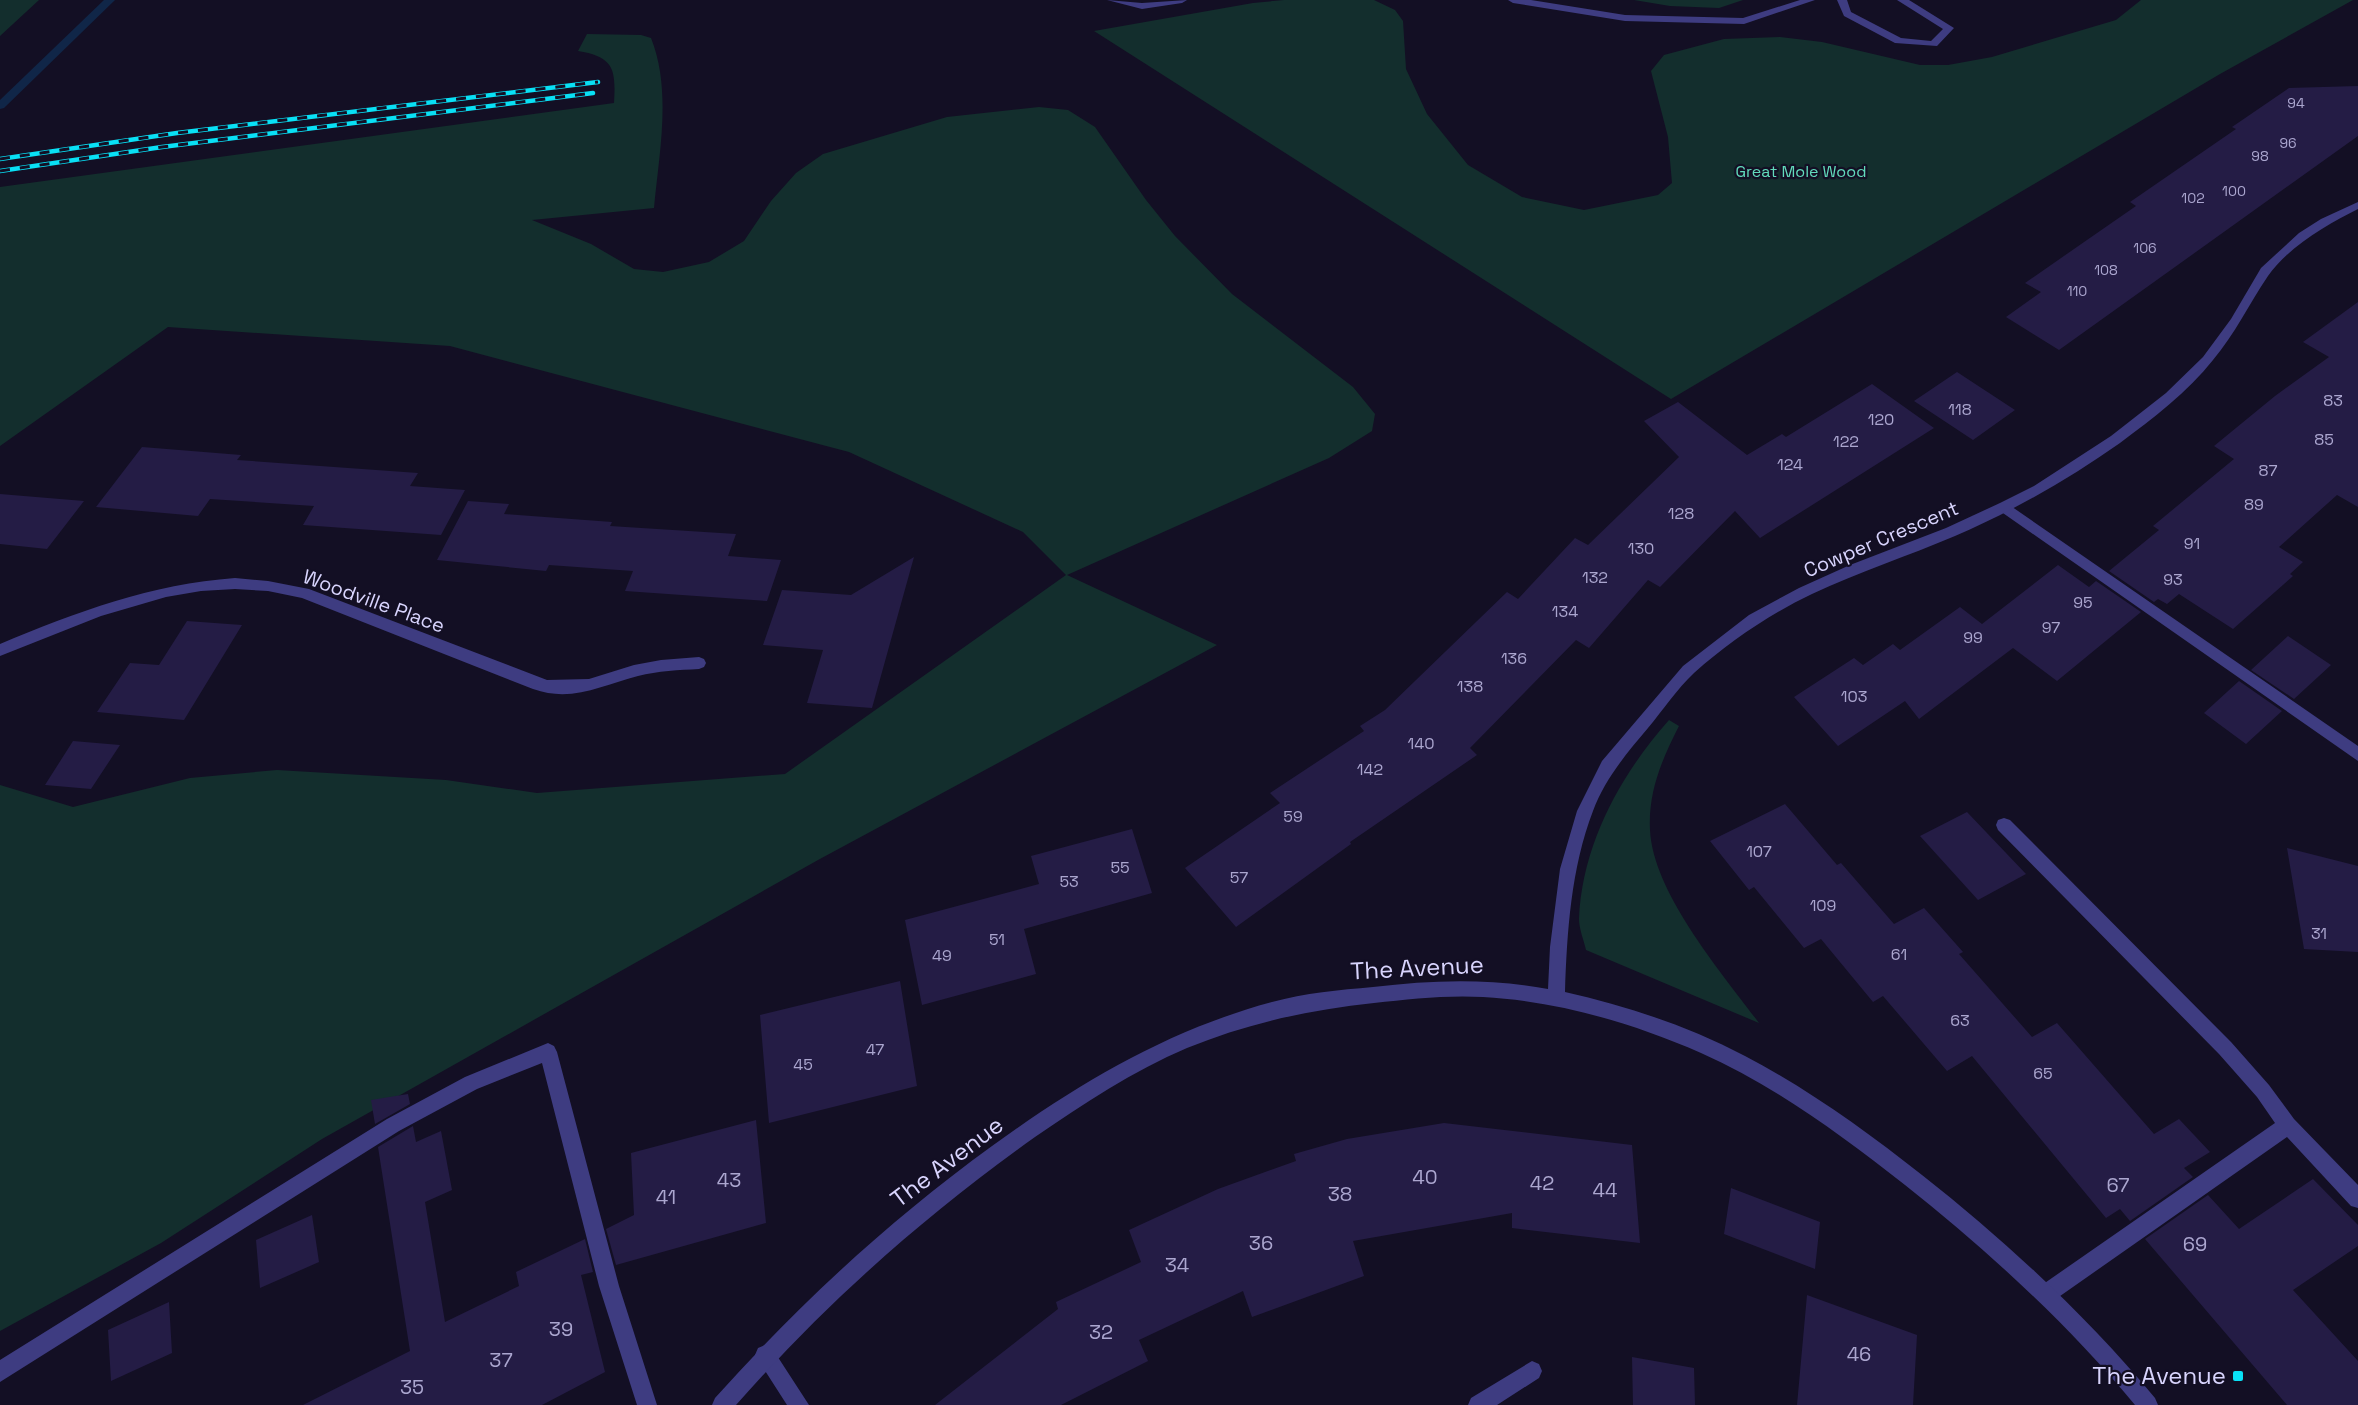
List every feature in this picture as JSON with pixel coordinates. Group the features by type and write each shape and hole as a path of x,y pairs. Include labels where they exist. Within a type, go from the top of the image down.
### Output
{"street":[{"path":"1112,0 1142,6 1182,0"},
{"path":"1513,0 1625,18 1744,21 1810,0"},
{"path":"1842,0 1847,14 1899,41 1933,44 1949,28 1902,0"},
{"name":"Cowper Crescent","path":"1556,999 1558,947 1568,869 1585,811 1607,766 1688,670 1754,619 1855,569 1951,532 2005,507 2076,466 2116,439 2170,396 2207,360 2236,321 2265,272 2325,220 2358,205"},
{"path":"2005,507 2358,754"},
{"name":"Woodville Place","path":"0,650 66,622 120,603 189,588 267,585 304,593 538,685 558,689 578,688 608,681 636,670 699,663"},
{"path":"2004,825 2225,1048 2263,1091 2288,1125 2358,1199"},
{"name":"The Avenue","path":"722,1405 765,1355 843,1277 962,1178 1053,1115 1130,1066 1195,1037 1272,1011 1332,998 1440,988 1498,990 1556,999 1619,1016 1682,1038 1734,1060 1774,1082 1895,1165 1952,1212 2046,1294 2080,1328 2148,1405"},
{"path":"0,1372 393,1125 471,1083 548,1052 609,1286 647,1405"},
{"path":"2046,1294 2288,1125"},
{"path":"765,1355 799,1405"},
{"path":"1478,1405 1532,1371"}],"green space":[{"path":"0,0 39,0 0,36"},
{"name":"Great Mole Wood","path":"1284,0 1374,0 1395,10 1403,21 1406,69 1427,114 1468,165 1522,197 1584,210 1658,195 1672,183 1668,137 1651,71 1664,55 1724,39 1780,37 1822,42 1920,65 1948,65 1992,57 2116,20 2141,0 2353,0 2220,74 1671,399 1094,31 1253,3"},
{"path":"1634,0 1743,0 1719,8 1670,6"},
{"path":"587,34 641,35 651,38 661,79 662,101 661,144 654,208 532,220 591,244 634,269 663,272 709,262 744,241 771,201 796,173 823,154 947,117 1039,107 1068,110 1095,127 1146,200 1175,236 1232,294 1353,387 1375,414 1372,431 1329,458 1067,575 1217,645 818,860 322,1139 161,1243 0,1331 0,785 73,807 190,778 277,770 446,780 537,793 785,774 1066,575 1023,532 849,452 450,346 168,327 0,446 0,187 614,103 614,81 610,66 599,57 578,51"},
{"path":"1669,720 1679,726 1657,776 1651,802 1650,830 1654,854 1663,880 1676,906 1709,957 1759,1023 1586,950 1579,919 1582,891 1596,837 1620,787 1651,741"}],"building":[{"path":"2358,86 2358,136 2059,350 2006,317 2041,292 2025,283 2136,206 2130,202 2236,129 2232,127 2289,88"},
{"path":"2358,302 2358,507 2337,495 2279,547 2303,562 2290,574 2293,576 2233,629 2179,594 2167,604 2158,599 2154,602 2109,571 2159,530 2153,526 2234,459 2214,446 2275,396 2329,357 2303,342"},
{"path":"1957,372 2015,410 1973,440 1914,401"},
{"path":"1872,384 1934,428 1760,538 1735,511 1660,587 1648,580 1589,648 1576,640 1470,748 1477,755 1350,842 1351,844 1236,927 1185,868 1280,803 1270,793 1364,731 1360,726 1385,710 1507,592 1518,599 1575,538 1588,545 1679,457 1644,421 1678,402 1747,455 1782,434 1786,437"},
{"path":"142,447 241,455 237,460 418,473 410,486 465,490 441,535 303,525 314,506 210,499 198,516 96,507"},
{"path":"0,494 84,501 47,549 0,544"},
{"path":"468,501 509,504 504,514 612,522 610,526 736,534 728,556 781,560 767,601 625,591 633,571 549,565 546,571 437,560"},
{"path":"914,557 872,708 807,703 823,650 763,645 782,590 851,595"},
{"path":"2058,565 2089,587 2096,581 2141,612 2057,681 2013,648 1919,719 1905,701 1838,746 1794,697 1854,658 1863,665 1893,644 1900,650 1960,607 1982,624"},
{"path":"187,621 242,625 184,720 97,712 130,663 159,665"},
{"path":"2288,636 2331,665 2294,699 2251,670"},
{"path":"2239,681 2282,711 2246,744 2204,713"},
{"path":"73,741 120,745 91,789 45,785"},
{"path":"1785,804 1837,865 1841,863 1894,924 1924,908 1963,952 1959,954 2032,1037 2057,1023 2154,1134 2179,1119 2210,1152 2184,1168 2193,1177 2130,1221 2120,1209 2106,1218 1972,1056 1947,1071 1883,996 1873,1002 1821,939 1804,948 1754,887 1749,890 1710,841"},
{"path":"1967,812 2026,874 1978,900 1920,836"},
{"path":"1132,829 1152,893 1024,929 1036,974 922,1005 905,920 1039,884 1031,856"},
{"path":"2287,848 2358,866 2358,952 2304,949"},
{"path":"900,981 917,1086 769,1123 760,1015"},
{"path":"408,1094 410,1104 375,1124 371,1100"},
{"path":"756,1120 766,1223 616,1265 606,1229 634,1215 631,1153"},
{"path":"1444,1123 1632,1145 1640,1243 1512,1228 1512,1213 1353,1241 1364,1276 1252,1317 1243,1291 1139,1340 1148,1361 1061,1405 935,1405 1058,1309 1056,1302 1141,1262 1129,1230 1218,1189 1296,1161 1294,1154 1347,1139"},
{"path":"413,1126 416,1142 441,1131 452,1190 425,1202 445,1322 519,1286 516,1272 585,1239 593,1272 581,1275 605,1372 542,1405 303,1405 410,1351 378,1147"},
{"path":"2313,1179 2358,1225 2358,1246 2293,1290 2358,1361 2358,1405 2287,1405 2145,1239 2208,1195 2239,1229"},
{"path":"1731,1188 1820,1222 1815,1269 1724,1234"},
{"path":"312,1215 319,1262 260,1288 256,1240"},
{"path":"1807,1295 1917,1335 1913,1405 1797,1405"},
{"path":"169,1302 172,1353 111,1381 108,1330"},
{"path":"1632,1357 1694,1368 1695,1405 1633,1405"}],"waterway":[{"path":"0,106 110,0"}],"railway":[{"path":"0,159 177,133 598,82"},
{"path":"0,171 162,147 593,93"}],"place":[{"name":"The Avenue","path":"2238,1376"}]}
